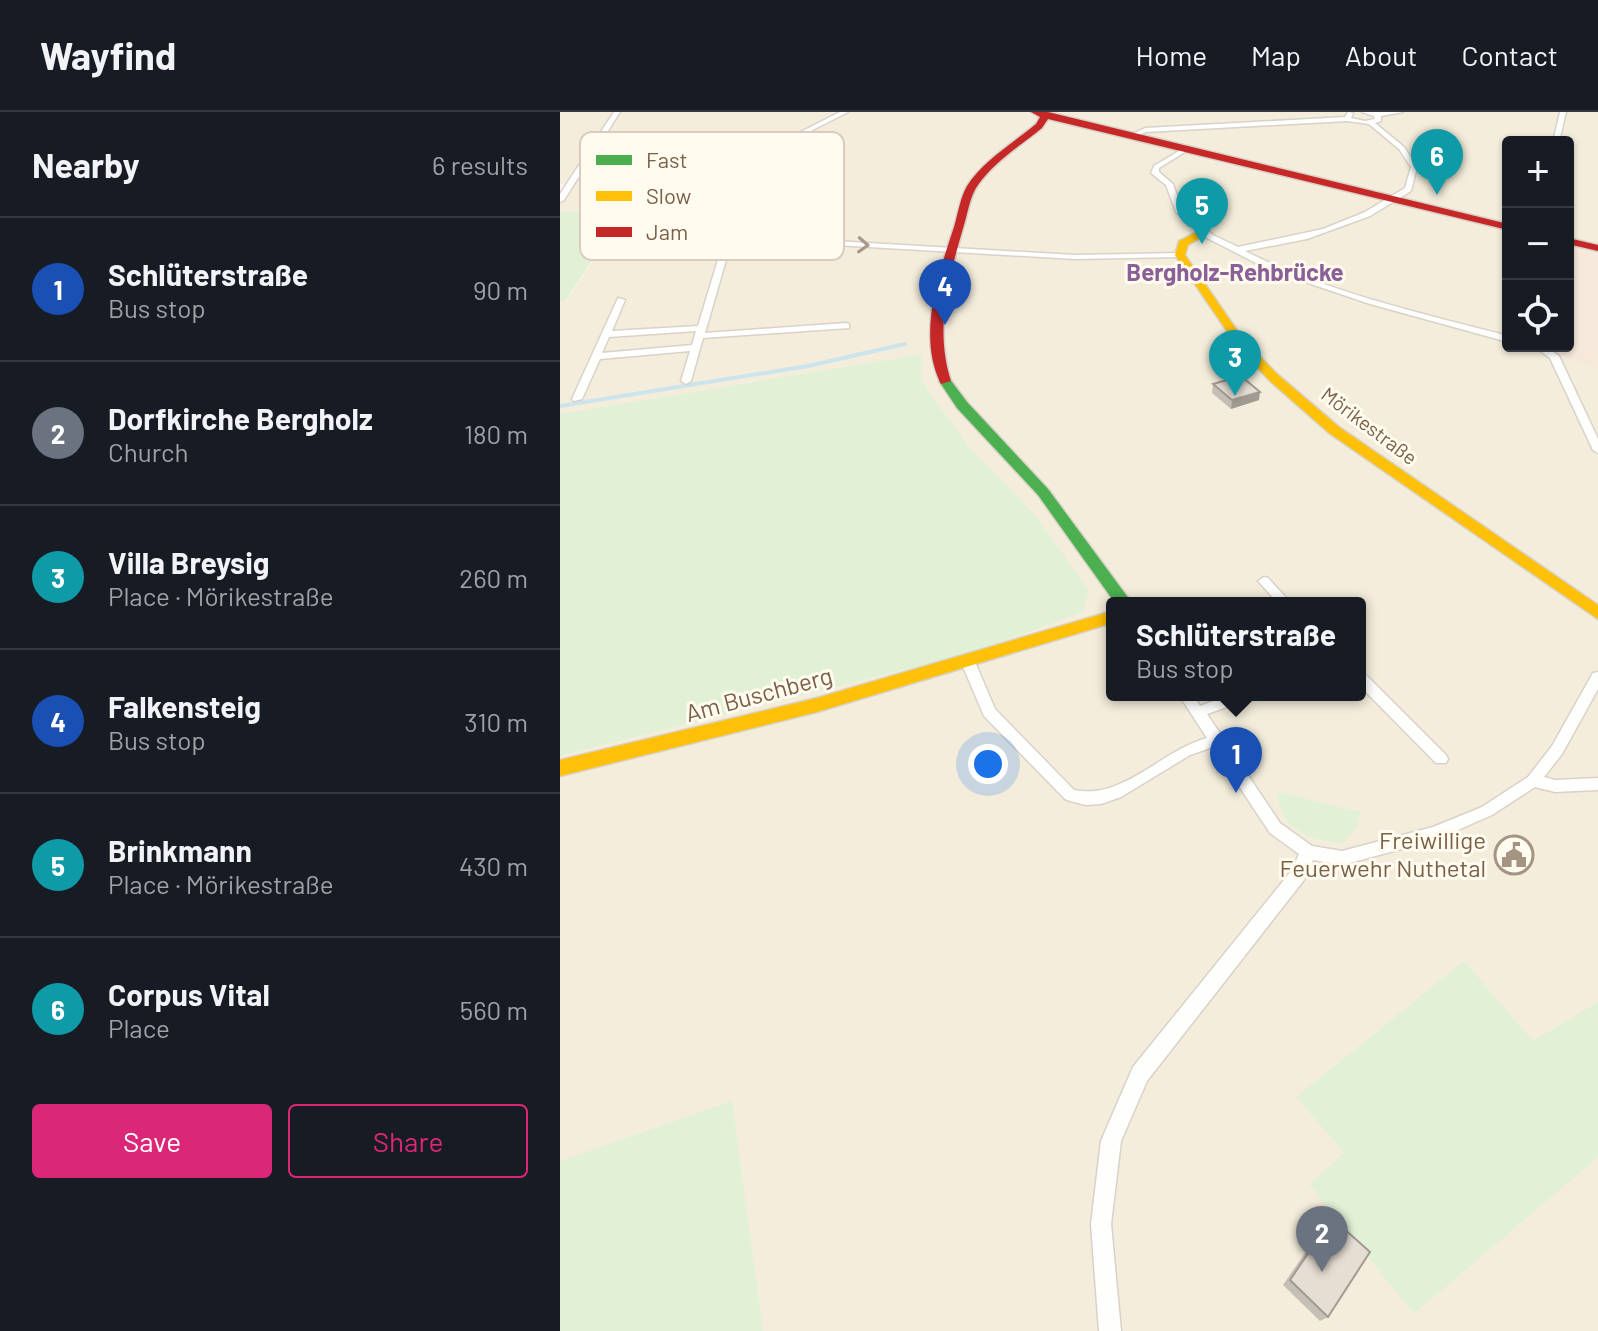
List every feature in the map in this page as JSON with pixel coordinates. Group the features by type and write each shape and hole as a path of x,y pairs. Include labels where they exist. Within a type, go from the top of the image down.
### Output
{"street":[{"path":"604,132 617,112"},
{"path":"805,132 845,112"},
{"path":"1347,119 1347,114 1355,112"},
{"path":"1365,112 1377,115 1400,112"},
{"path":"1557,136 1563,112"},
{"path":"1120,597 1043,492 948,387 940,370 937,320 951,250 970,189 981,174 1039,126 1040,113 1502,226"},
{"path":"1371,123 1379,120 1377,115"},
{"path":"1131,136 1145,130 1347,119 1371,123 1402,148 1414,167 1408,189 1367,217 1319,235 1235,250"},
{"path":"1186,149 1156,167 1155,173 1169,184 1168,191 1174,205 1186,221 1203,233 1301,279 1502,337"},
{"path":"560,200 580,169"},
{"path":"844,244 1075,257 1180,255 1180,248 1186,239 1203,233"},
{"path":"1574,242 1598,248"},
{"name":"Mörikestraße","path":"1180,255 1239,341 1273,377 1334,430 1598,613"},
{"path":"686,381 722,260"},
{"path":"577,399 621,300"},
{"path":"607,334 846,326"},
{"path":"597,356 695,348"},
{"path":"1547,352 1554,356 1598,450"},
{"path":"1264,581 1279,597"},
{"name":"Am Buschberg","path":"560,768 738,727 968,662 1106,619"},
{"path":"968,662 989,712 1070,795 1083,800 1112,796 1188,749 1216,741"},
{"path":"1190,701 1275,828 1308,852 1342,858 1435,833 1487,811 1533,781 1557,750 1598,677"},
{"path":"1366,684 1441,759"},
{"path":"1198,712 1228,701"},
{"path":"1533,781 1555,786 1598,784"},
{"path":"1110,1331 1101,1224 1111,1141 1140,1074 1298,875 1308,852"}],"shaded area":[{"path":"560,112 1598,112 1598,1331 560,1331 560,756 968,654 1033,512 970,448 921,380 922,354 560,414 560,301 567,300 593,260 844,260 844,132 580,132 580,211 560,212 560,200 570,183 560,184"},
{"path":"1574,248 1598,254 1598,368 1555,352 1574,352"}],"green space":[{"path":"580,211 580,260 592,260 566,300 560,301 560,212"},
{"path":"922,354 921,380 970,448 1033,512 1089,590 1083,612 968,654 560,756 560,414"},
{"path":"1278,792 1360,812 1356,829 1343,843 1309,836 1290,824 1280,805"},
{"path":"1464,961 1533,1041 1598,1002 1598,1157 1414,1314 1309,1184 1344,1153 1296,1097"},
{"path":"732,1101 763,1331 560,1331 560,1161"}],"building":[{"path":"1241,376 1260,392 1232,400 1213,384"},
{"path":"1332,1218 1370,1252 1328,1317 1290,1280"}],"waterway":[{"path":"560,406 808,366 905,344"}],"traffic: fast":[{"path":"945,381 962,405 1043,492 1120,597"}],"traffic: slow":[{"path":"1203,233 1183,243 1180,255 1239,341 1273,377 1334,430 1598,613"},
{"path":"560,768 817,705 1106,619"}],"traffic: jam":[{"path":"945,381 938,360 938,311 942,285 970,189 981,174 1039,126 1044,120 1044,112"},
{"path":"1034,113 1502,226"},
{"path":"1574,242 1598,248"}],"place":[{"name":"Corpus Vital","path":"1437,195"},
{"name":"Brinkmann","path":"1202,244"},
{"name":"Falkensteig","path":"945,325"},
{"name":"Villa Breysig","path":"1235,396"},
{"name":"Schlüterstraße","path":"1236,793"},
{"name":"Freiwillige Feuerwehr Nuthetal","path":"1514,855"},
{"name":"Dorfkirche Bergholz","path":"1322,1272"}],"district":[{"name":"Bergholz-Rehbrücke","path":"1235,273"}]}
